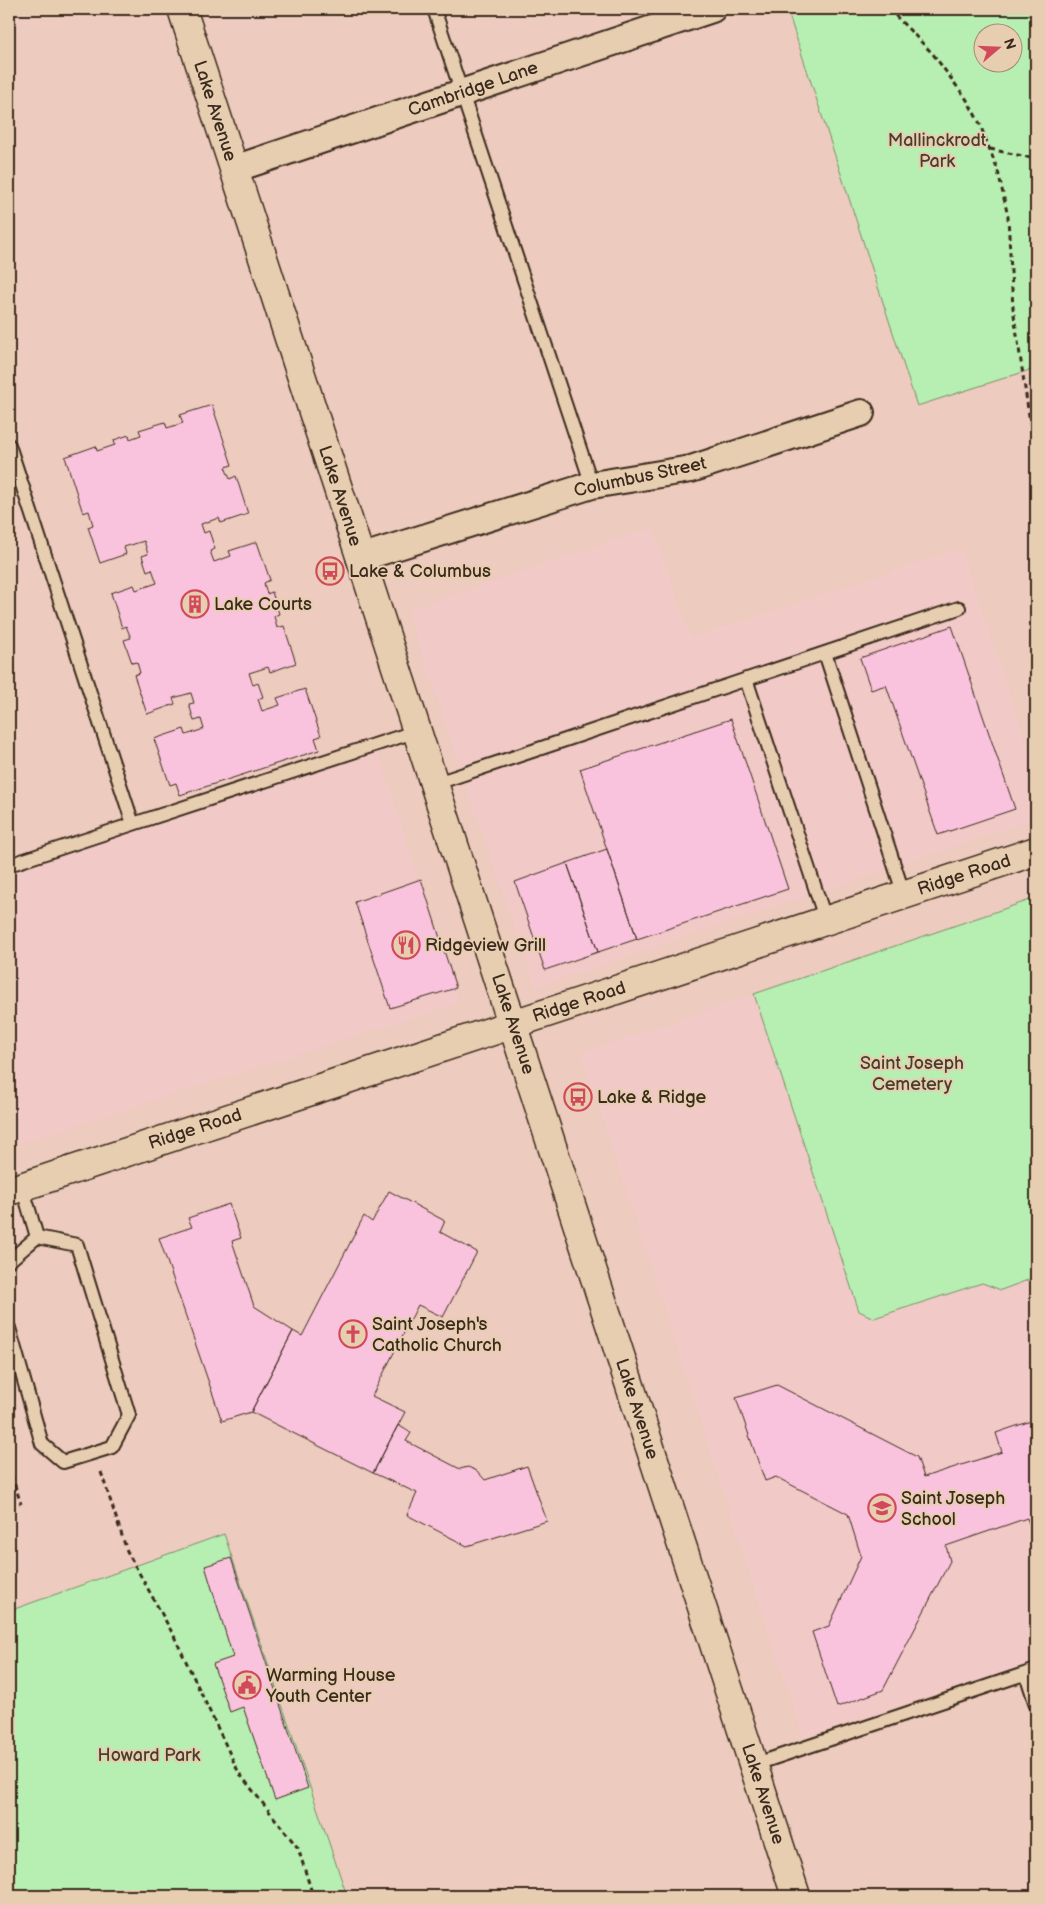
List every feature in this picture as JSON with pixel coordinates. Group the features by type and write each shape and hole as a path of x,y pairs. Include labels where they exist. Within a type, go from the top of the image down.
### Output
{"main road":[{"name":"Lake Avenue","path":"182,9 796,1896"},
{"name":"Ridge Road","path":"15,1188 1036,851"}],"street":[{"name":"Cambridge Lane","path":"234,169 712,9"},
{"name":"Columbus Street","path":"360,558 592,485 691,469 861,413"}],"lane":[{"path":"434,9 592,485"},
{"path":"9,445 133,824"},
{"path":"434,784 958,608"},
{"path":"825,653 904,894"},
{"path":"746,679 826,921"},
{"path":"9,865 417,731"},
{"path":"15,1188 37,1237"},
{"path":"9,1261 37,1237"},
{"path":"9,1328 42,1444 64,1462 112,1447 129,1415 77,1245 37,1237"},
{"path":"753,1765 1031,1672 1036,1705"}],"path":[{"path":"889,9 933,54 950,75 967,100 990,149 1006,202 1013,308 1031,430"},
{"path":"990,149 1036,159"},
{"path":"95,1453 127,1551 174,1636 239,1773 298,1848 313,1896"},
{"path":"9,1467 21,1504"}],"shaded area":[{"path":"653,527 691,638 961,548 1036,772 1036,819 535,988 407,610"},
{"path":"373,736 459,1003 9,1147 9,857"},
{"name":"Saint Joseph School","path":"754,994 859,1311 874,1318 982,1283 1001,1290 1036,1277 1036,1661 803,1738 581,1053"}],"green space":[{"name":"Mallinckrodt Park","path":"787,9 1036,9 1036,368 917,406"},
{"name":"Saint Joseph Cemetery","path":"1030,900 1036,919 1036,1277 1001,1290 982,1283 874,1318 859,1311 754,994"},
{"name":"Howard Park","path":"224,1534 347,1896 9,1896 9,1611"}],"building":[{"name":"Lake Courts","path":"212,405 232,465 225,467 230,479 236,476 248,514 221,523 219,518 201,524 204,533 209,531 215,549 210,551 214,562 231,556 229,551 257,542 270,580 264,583 267,594 272,592 279,614 274,616 277,628 284,626 296,663 270,672 268,667 249,673 253,685 258,683 263,697 258,699 262,711 280,705 277,698 305,689 321,736 315,738 319,750 180,795 176,783 170,785 154,739 184,729 186,735 204,729 201,719 194,721 189,704 194,703 191,693 173,698 175,704 147,714 134,675 140,673 137,662 132,663 124,640 131,638 126,626 122,628 111,593 134,585 136,590 157,583 152,569 147,571 142,556 148,554 144,541 124,547 126,554 100,563 88,527 93,525 89,511 83,513 65,457 96,446 97,451 115,445 114,440 129,435 130,439 141,435 139,430 165,422 167,428 183,423 180,415"},
{"path":"952,626 1015,809 938,835 886,685 871,690 860,658"},
{"path":"731,719 788,889 637,939 580,769"},
{"path":"607,849 637,939 598,952 567,863"},
{"path":"567,863 598,952 545,970 515,882"},
{"name":"Ridgeview Grill","path":"421,879 456,988 390,1008 355,902"},
{"name":"Saint Joseph's Catholic Church","path":"389,1191 445,1221 440,1232 477,1252 443,1317 418,1305 372,1396 405,1412 373,1473 251,1412 293,1331 302,1336 364,1216 372,1222"},
{"path":"229,1204 241,1238 232,1241 254,1306 293,1331 251,1412 222,1421 159,1238 192,1227 188,1218"},
{"path":"777,1385 917,1457 924,1477 1002,1452 996,1433 1034,1420 1036,1427 1036,1534 1033,1535 1027,1518 946,1546 950,1561 883,1690 837,1707 812,1632 829,1626 861,1556 848,1514 776,1477 765,1481 736,1398"},
{"path":"398,1425 411,1433 406,1441 460,1469 468,1467 477,1471 485,1480 527,1466 547,1521 467,1546 407,1515 417,1493 373,1473"},
{"name":"Warming House Youth Center","path":"231,1558 308,1788 275,1800 243,1707 230,1712 213,1664 233,1657 205,1566"}],"place":[{"name":"Lake & Columbus","path":"330,571"},
{"name":"Lake Courts","path":"195,604"},
{"name":"Ridgeview Grill","path":"406,945"},
{"name":"Lake & Ridge","path":"578,1097"},
{"name":"Saint Joseph's Catholic Church","path":"353,1334"},
{"name":"Saint Joseph School","path":"882,1508"},
{"name":"Warming House Youth Center","path":"247,1685"}]}
